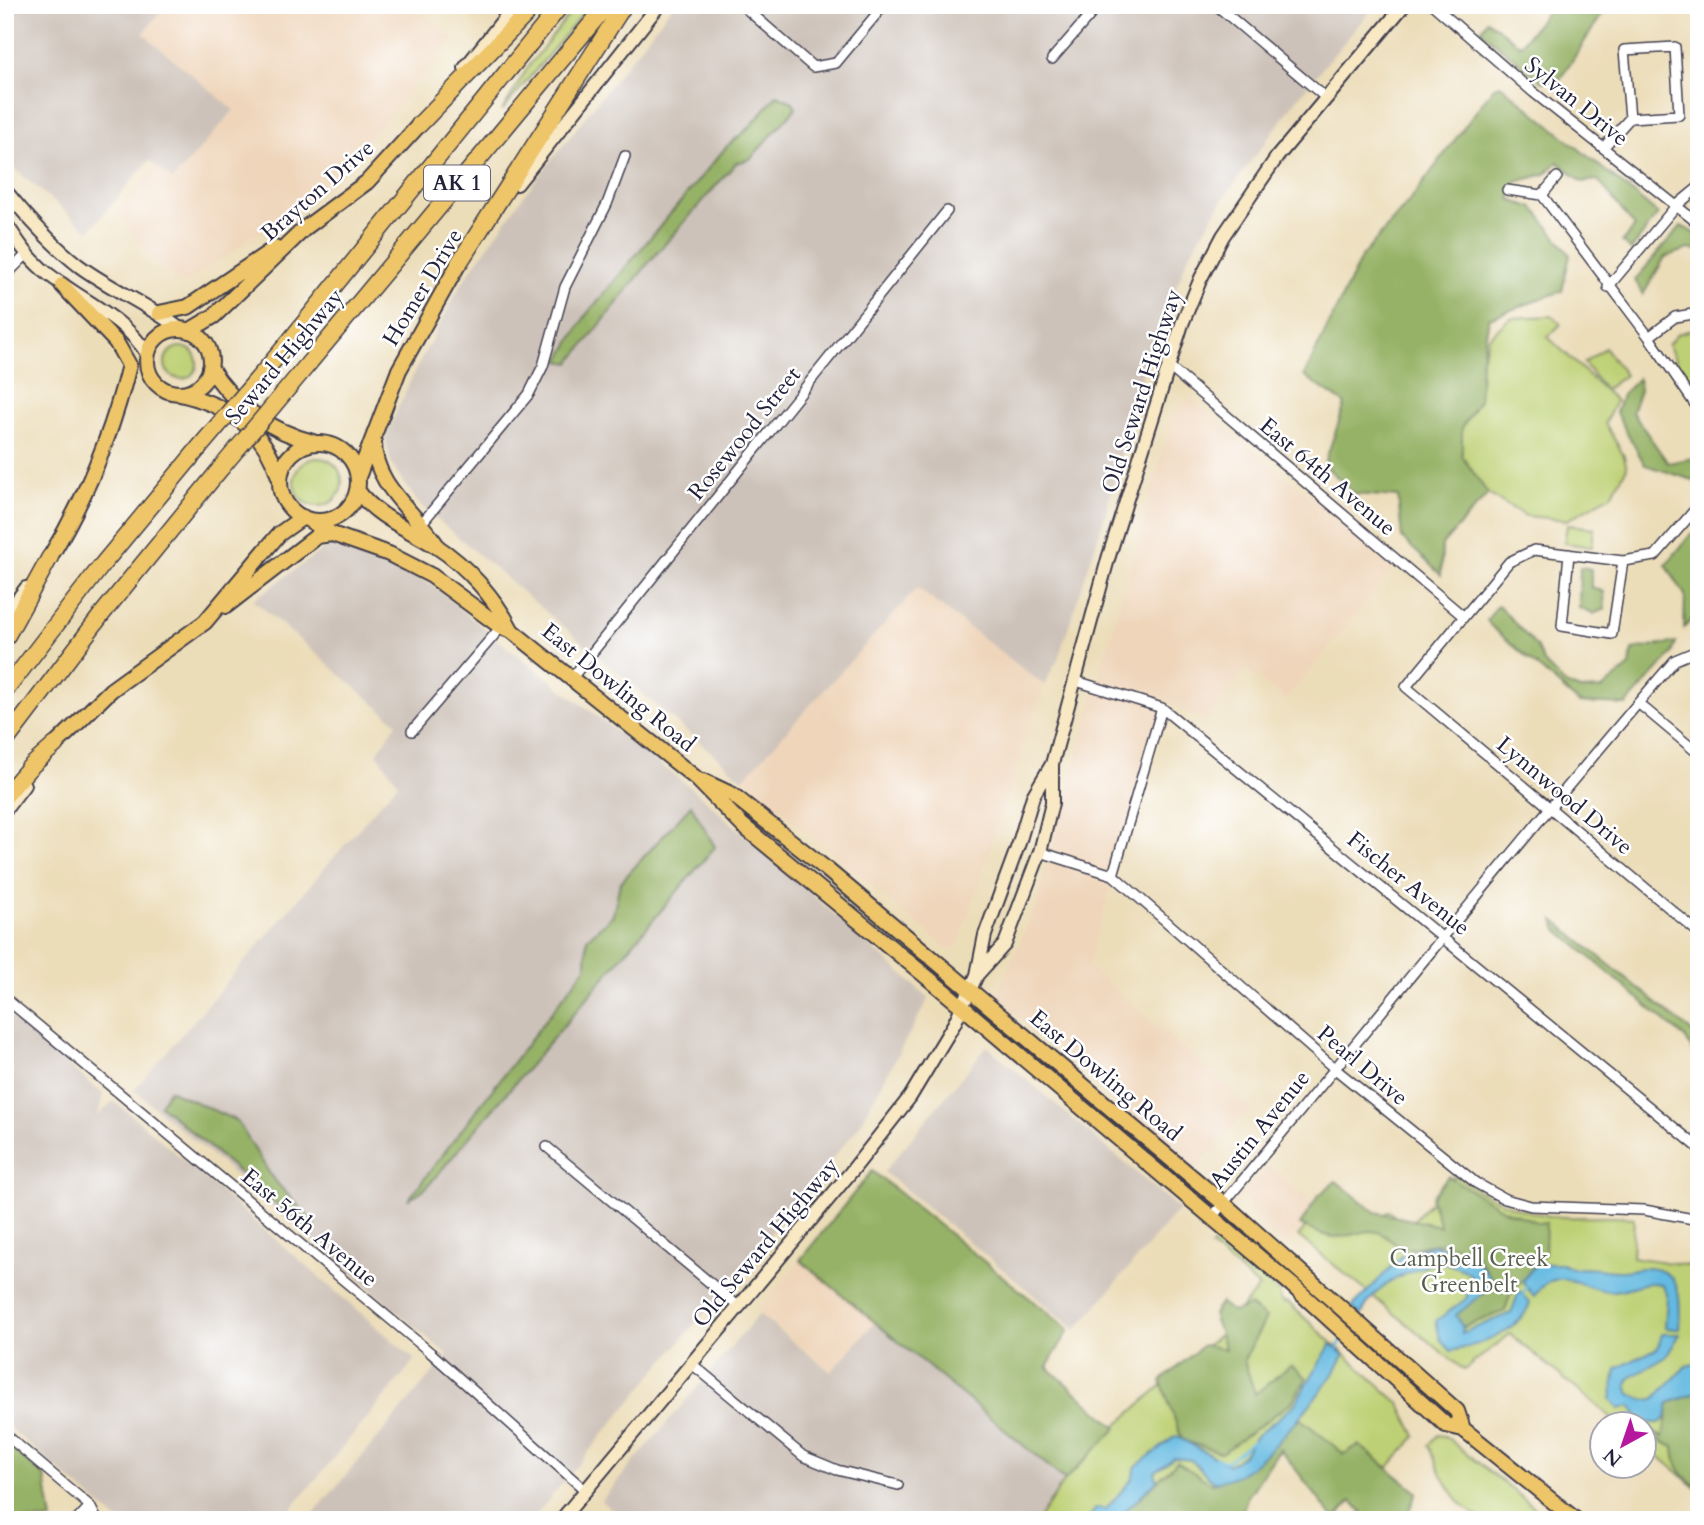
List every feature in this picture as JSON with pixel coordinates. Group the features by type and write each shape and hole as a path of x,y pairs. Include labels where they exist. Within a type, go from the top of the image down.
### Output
{"highway":[{"path":"419,125 535,5"},
{"name":"Seward Highway","path":"5,691 102,565 284,348 561,5"},
{"name":"Seward Highway","path":"5,742 102,614 221,468 607,5"},
{"path":"458,263 624,5"},
{"path":"5,639 50,557"},
{"path":"5,796 29,768 55,745"}],"main road":[{"name":"Brayton Drive","path":"184,330 231,301 305,228 338,207 367,182 419,125 515,5"},
{"name":"Homer Drive","path":"358,484 399,370 458,263 497,209 659,5"},
{"name":"Old Seward Highway","path":"561,1520 910,1097 963,1007 977,975 985,935 1019,843 1032,796 1052,764 1108,559 1168,366 1193,298 1223,236 1277,157 1404,5"},
{"path":"5,190 27,217 79,265 159,313 208,349 211,367 220,382 265,422 288,434 337,447 348,455 358,484 353,502 334,518 306,519 279,534 205,622"},
{"path":"5,222 27,254 62,285 116,342 130,365 98,466 76,513 50,557 5,616"},
{"path":"159,313 188,307 305,228"},
{"path":"62,285 122,322 147,358 153,380 169,392 220,408 263,440 273,456 283,498 289,508 306,519"},
{"path":"125,381 147,358 153,342 161,335 184,330"},
{"path":"169,392 178,393 196,388 208,375 211,367"},
{"path":"374,440 377,464 385,481 422,523 439,548"},
{"path":"279,477 287,458 304,445 315,442"},
{"name":"East Dowling Road","path":"358,484 370,508 439,548 479,583 506,629"},
{"name":"East Dowling Road","path":"306,519 332,534 389,554 432,576 571,679 698,779 722,808 1212,1217 1319,1300"},
{"path":"5,810 55,745 111,690 317,536 332,534"},
{"name":"Old Seward Highway","path":"977,975 1005,944 1040,852 1052,803 1052,764"},
{"name":"East Dowling Road","path":"698,779 733,795 971,990 1223,1203 1319,1300 1375,1350 1446,1425 1463,1429 1576,1520"}],"street":[{"path":"742,5 813,67 836,63 884,5"},
{"path":"1052,59 1099,5"},
{"path":"1216,5 1325,97"},
{"name":"Sylvan Drive","path":"1433,5 1603,148 1699,224"},
{"path":"1603,148 1630,118 1679,115 1675,47 1623,50 1630,118"},
{"path":"422,523 529,394 543,366 565,287 607,204 625,156"},
{"path":"1542,195 1556,177"},
{"path":"1608,287 1676,206 1699,187"},
{"path":"1507,190 1542,195 1608,287 1649,337 1699,410"},
{"name":"Rosewood Street","path":"571,679 947,211"},
{"path":"5,276 27,254"},
{"path":"1649,337 1675,317 1699,313"},
{"name":"East 64th Avenue","path":"1168,366 1463,615"},
{"path":"1463,615 1508,562 1534,550 1623,561 1656,556 1699,505"},
{"path":"1569,554 1562,626 1585,631 1612,634 1623,561"},
{"name":"Lynnwood Drive","path":"1463,615 1406,687 1699,933"},
{"path":"412,731 506,629"},
{"name":"Austin Avenue","path":"1212,1217 1445,937 1549,806 1675,660 1699,650"},
{"name":"Fischer Avenue","path":"1076,681 1162,708 1445,937 1699,1148"},
{"path":"1638,703 1699,754"},
{"path":"1113,875 1162,708"},
{"name":"Pearl Drive","path":"1040,852 1113,875 1334,1068 1476,1183 1505,1199 1531,1206 1643,1210 1699,1220"},
{"name":"East 56th Avenue","path":"5,998 431,1353 586,1491"},
{"path":"547,1147 739,1307"},
{"path":"692,1364 803,1456 837,1469 898,1485"},
{"path":"5,1434 90,1506 97,1520"},
{"path":"78,1520 90,1506"}],"shaded area":[{"path":"5,5 165,5 143,34 234,110 173,180 149,160 89,231 5,161"},
{"path":"165,5 414,5 454,39 333,182 183,285 153,260 116,215 154,166 173,180 143,33"},
{"path":"673,5 1375,5 1300,95 1224,198 1188,257 1145,366 1102,525 1058,659 1044,685 917,588 743,779 419,504 391,464 385,438 413,375 460,286 524,195"},
{"path":"1191,398 1395,567 1286,700 1246,669 1204,722 1166,700 1088,966 1251,1107 1196,1169 996,996 1034,910 1174,410"},
{"path":"329,545 431,583 495,638 695,791 929,998 857,1129 532,1520 308,1520 448,1355 134,1090 398,783 377,753 397,723 253,600"},
{"path":"917,588 1044,685 958,946 947,949 743,779"},
{"path":"5,1012 103,1094 98,1116 113,1101 128,1112 415,1360 282,1520 117,1520 5,1424"},
{"path":"987,1046 1179,1209 1076,1330 884,1172"},
{"path":"1268,1164 1318,1208 1285,1246 1255,1220 1242,1196"},
{"path":"800,1260 875,1322 831,1372 758,1311"},
{"path":"759,1314 831,1372 875,1322 1065,1480 1038,1520 625,1520 601,1501"}],"green space":[{"path":"577,5 590,5 502,111 528,67"},
{"path":"1552,5 1608,5 1559,81 1542,82 1481,31 1487,20 1520,45"},
{"path":"1501,85 1658,214 1631,250 1622,242 1635,227 1598,180 1582,182 1558,162 1545,174 1516,182 1510,200 1534,208 1570,255 1562,291 1489,318 1481,362 1479,400 1462,427 1462,456 1488,494 1442,545 1441,575 1402,538 1398,497 1355,494 1324,465 1345,404 1304,376 1362,256 1408,203 1494,87"},
{"path":"777,95 793,102 796,108 750,159 736,163 651,260 570,363 559,361 586,315 727,146 748,129"},
{"path":"1681,226 1699,235 1699,250 1689,249 1665,257 1643,295 1635,280"},
{"path":"1552,316 1561,324 1548,337 1616,401 1605,423 1624,456 1627,468 1611,495 1567,520 1526,516 1488,494 1462,456 1462,427 1479,400 1481,362 1489,337 1510,318"},
{"path":"1699,328 1699,394 1681,371 1668,345 1677,334"},
{"path":"181,347 192,352 197,363 192,374 181,379 170,374 165,363 170,352"},
{"path":"1605,348 1625,375 1605,390 1584,363"},
{"path":"1638,378 1640,390 1632,412 1668,463 1699,457 1699,486 1693,480 1645,465 1616,413 1622,395"},
{"path":"318,458 335,465 342,482 335,499 318,506 301,499 294,482 301,465"},
{"path":"1567,525 1594,528 1592,547 1564,543"},
{"path":"1691,534 1699,538 1699,612 1684,628 1685,595 1666,565"},
{"path":"1580,567 1591,569 1591,587 1604,592 1605,609 1593,614 1579,608"},
{"path":"1498,605 1536,646 1544,663 1565,684 1580,690 1602,689 1630,666 1632,650 1676,642 1672,654 1626,705 1579,703 1491,626 1487,620"},
{"path":"691,805 715,847 427,1187 408,1200 586,967 587,939 613,915 620,883"},
{"path":"1554,920 1692,1032 1699,1034 1699,1064 1686,1039 1556,928"},
{"path":"169,1090 237,1121 273,1179 315,1224 311,1234 160,1105"},
{"path":"872,1171 1069,1330 1047,1367 1117,1428 1065,1480 800,1260"},
{"name":"Campbell Creek Greenbelt","path":"1456,1175 1493,1198 1533,1213 1562,1217 1634,1218 1632,1257 1699,1267 1699,1490 1658,1456 1658,1410 1602,1410 1510,1334 1464,1370 1298,1236 1341,1189 1375,1220 1389,1211 1409,1225"},
{"path":"1448,1176 1504,1210 1540,1223 1546,1222 1545,1254 1510,1295 1505,1311 1463,1327 1455,1315 1495,1284 1474,1251 1441,1243 1402,1250 1377,1232 1333,1237 1300,1225 1319,1195 1336,1181 1375,1212 1440,1226 1431,1198"},
{"path":"1217,1240 1280,1293 1280,1299 1285,1304 1287,1302 1400,1404 1416,1436 1388,1468 1359,1445 1344,1454 1296,1441 1182,1520 1038,1520 1065,1480 1117,1425 1222,1332 1259,1287 1211,1247"},
{"path":"1221,1303 1233,1312 1250,1306 1266,1318 1244,1360 1255,1394 1291,1365 1307,1378 1292,1402 1222,1453 1182,1440 1161,1381 1203,1345 1225,1349 1213,1314"},
{"path":"1699,1392 1699,1487 1680,1471 1674,1447 1658,1440 1658,1435 1663,1437 1669,1403"},
{"path":"1300,1418 1344,1454 1359,1445 1417,1492 1405,1520 1354,1520 1362,1512 1352,1501 1334,1519 1280,1449 1247,1498 1243,1510 1252,1520 1116,1520 1177,1462 1212,1484 1242,1473"},
{"path":"1438,1435 1445,1436 1550,1520 1489,1520 1468,1510 1451,1490 1429,1445"},
{"path":"5,1442 45,1477 52,1520 5,1520"}],"water":[{"path":"1433,1245 1454,1250 1476,1261 1495,1284 1456,1315 1463,1327 1462,1333 1511,1313 1519,1291 1530,1303 1525,1313 1498,1336 1451,1351 1440,1339 1436,1321 1466,1299 1473,1277 1464,1270 1440,1261 1393,1280 1374,1295 1361,1316 1352,1307 1403,1255"},
{"path":"1536,1264 1623,1271 1642,1268 1665,1273 1672,1278 1679,1295 1679,1329 1665,1328 1667,1295 1663,1285 1650,1283 1609,1291 1561,1279 1552,1280 1534,1296 1522,1281"},
{"path":"1662,1334 1680,1334 1666,1357 1630,1378 1627,1385 1630,1394 1644,1400 1654,1399 1686,1366 1699,1363 1699,1392 1669,1403 1666,1417 1660,1423 1658,1410 1633,1410 1630,1406 1619,1409 1611,1399 1616,1369 1658,1348"},
{"path":"1331,1344 1344,1355 1337,1368 1298,1419 1253,1465 1238,1475 1215,1483 1191,1460 1174,1458 1155,1472 1157,1480 1116,1520 1088,1520 1096,1508 1106,1509 1132,1479 1136,1466 1176,1436 1229,1465 1243,1455 1256,1436 1294,1405"}],"waterway":[{"path":"1522,1297 1528,1284"},
{"path":"1337,1350 1343,1337"},
{"path":"1215,1458 1226,1462 1253,1441"}]}
